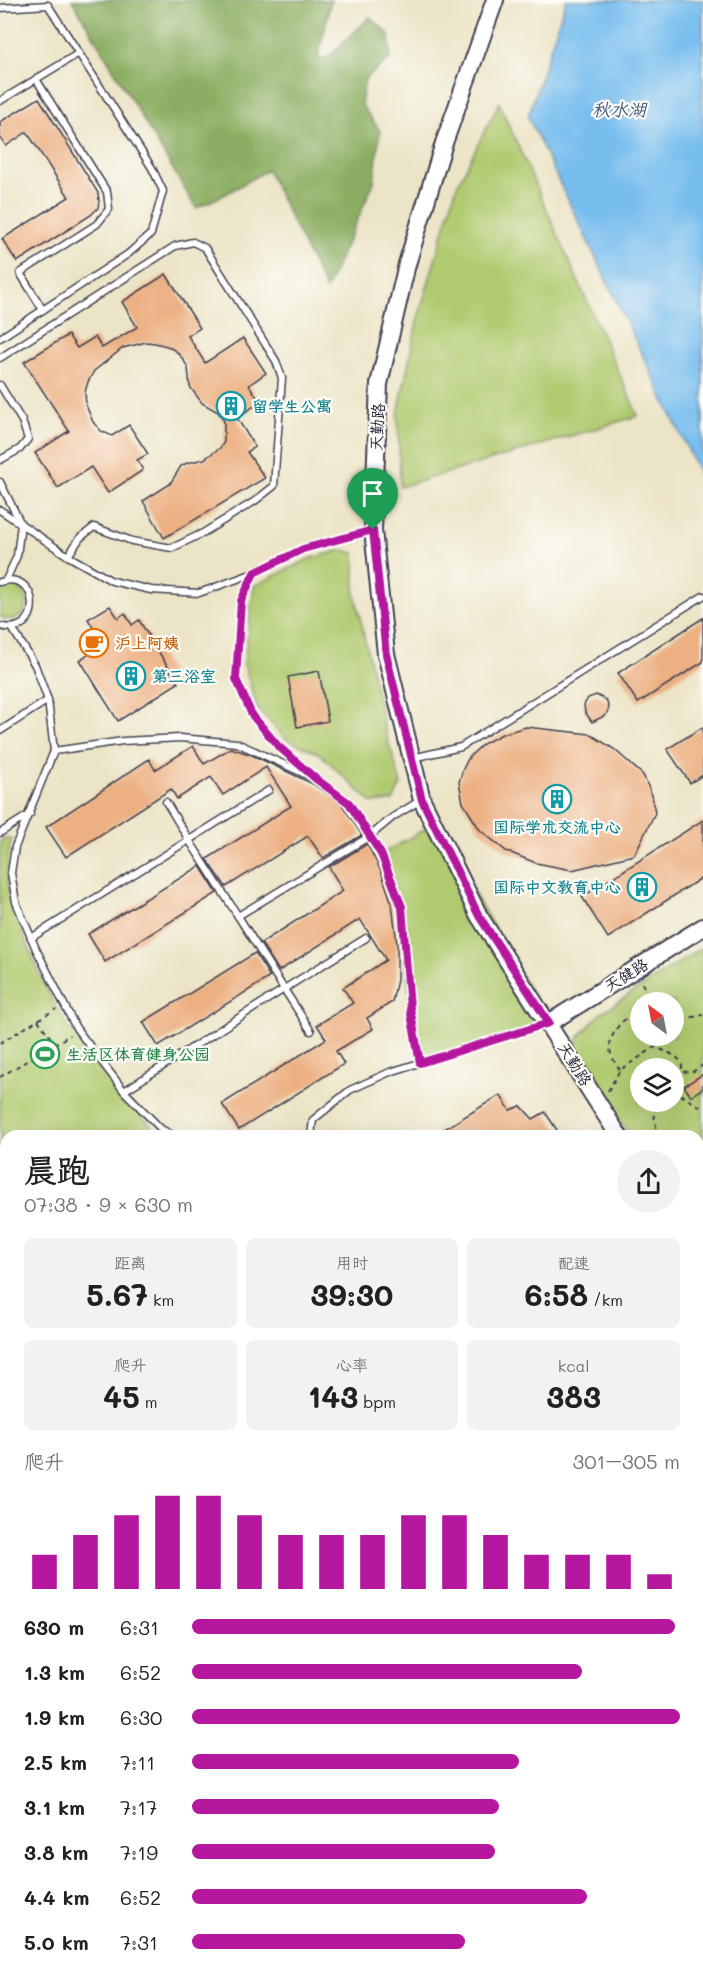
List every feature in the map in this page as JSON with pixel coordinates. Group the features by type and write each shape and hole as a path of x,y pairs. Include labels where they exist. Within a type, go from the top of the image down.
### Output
{"street":[{"name":"天勤路","path":"495,0 444,142 414,242 379,384 373,530 386,654 422,800 479,916 615,1130"},
{"name":"天健路","path":"549,1023 703,927"}],"lane":[{"path":"0,8 48,5 152,168 163,191 151,234 128,254 0,338"},
{"path":"0,101 79,52"},
{"path":"36,79 107,192 109,209 97,224 20,273 43,310"},
{"path":"0,358 175,246 193,242 205,248 276,361 282,378 274,486 255,501 203,533 172,548 132,541 94,527 80,538 68,556"},
{"path":"0,385 22,421 28,439 20,449 0,460"},
{"path":"0,482 21,524 16,556 3,581"},
{"path":"0,510 68,556 112,581 151,590 199,593 254,573 303,549 373,530"},
{"path":"254,573 241,601 236,679 252,715 278,746 316,779 349,803 381,854 402,907 410,1008 420,1063"},
{"path":"0,626 12,628 24,622 29,617 33,604 25,586 12,580 3,581"},
{"path":"412,758 461,747 703,596"},
{"path":"12,628 35,665 48,700 54,751 15,847 11,873 16,902 31,938 77,1030 124,1091 163,1130"},
{"path":"0,731 48,700"},
{"path":"54,751 123,741 180,738 237,743 316,779"},
{"path":"31,938 269,790"},
{"path":"238,915 370,836 393,817 422,800"},
{"path":"166,802 311,1031"},
{"path":"0,833 30,814"},
{"path":"124,1091 366,938"},
{"path":"312,1130 313,1119 350,1090 390,1072 549,1023"}],"path":[{"path":"634,970 647,992"},
{"path":"0,1043 64,1005"},
{"path":"684,1019 703,1015"},
{"path":"620,1070 609,1045 619,1026 630,1017"},
{"path":"38,1020 55,1044"},
{"path":"0,1077 77,1030"},
{"path":"597,1099 610,1089 620,1070 655,1047 676,1058"},
{"path":"684,1072 694,1071 703,1065"},
{"path":"684,1097 703,1108"},
{"path":"654,1112 655,1130"}],"green space":[{"path":"72,0 331,0 318,59 327,58 370,17 389,34 391,58 365,79 361,104 380,131 374,182 326,290 267,170 196,208"},
{"path":"499,103 638,416 400,487 398,414 417,322 456,188"},
{"path":"342,550 355,553 355,594 384,727 401,784 393,801 372,803 320,754 286,739 257,708 244,664 254,586 309,559"},
{"path":"8,584 18,587 26,599 23,613 10,619 0,617 0,587"},
{"path":"434,824 549,1023 420,1063 410,1008 402,907 381,854"},
{"name":"生活区体育健身公园","path":"12,839 8,854 8,892 36,966 52,999 91,1058 155,1130 0,1130 0,841"},
{"path":"703,947 703,1130 626,1130 575,1047 579,1037 601,1013 630,994 630,1046 684,1046 684,992 633,992"}],"water":[{"name":"秋水湖","path":"566,0 703,0 703,481 528,117"}],"building":[{"path":"39,98 98,193 99,201 98,208 91,215 17,262 2,239 69,197 27,132 6,146 0,137 0,122"},
{"name":"留学生公寓","path":"166,274 200,328 188,336 205,363 243,338 266,373 249,385 260,402 237,418 255,447 247,452 265,478 164,538 143,501 170,484 181,466 204,459 220,448 224,442 224,421 218,412 202,403 190,387 188,368 183,359 167,346 146,342 123,348 94,371 85,392 86,405 93,422 101,431 112,436 129,425 148,454 137,460 143,470 108,493 91,467 58,488 35,453 69,431 24,362 68,335 77,348 95,337 102,348 137,327 122,302"},
{"name":"第三浴室","path":"110,606 118,618 125,613 132,625 139,620 178,683 118,721 80,660 94,651 87,640 97,634 88,619"},
{"path":"703,618 703,662 638,703 618,673"},
{"path":"319,671 328,721 297,727 288,677"},
{"path":"596,695 606,700 609,708 606,715 592,722 585,712 584,705 588,698"},
{"name":"国际学术交流中心","path":"526,727 590,734 614,749 643,775 652,795 655,813 634,855 572,870 536,863 506,851 480,830 463,803 459,782 463,769 469,757 483,744 502,734"},
{"path":"703,727 703,775 690,783 667,749"},
{"path":"193,746 204,764 231,748 252,755 313,784 341,803 362,835 323,858 308,836 226,887 207,859 291,806 266,767 223,795 211,777 177,799 171,789 66,857 46,827 149,759 155,770"},
{"name":"国际中文教育中心","path":"703,820 703,877 608,938 582,897"},
{"path":"367,844 381,871 392,904 397,944 397,980 392,1002 367,1018 373,1029 336,1051 344,1064 239,1130 222,1104 326,1039 317,1025 353,1003 343,988 386,960 360,919 279,971 261,943 343,891 329,867"},
{"path":"200,866 217,893 105,962 88,934"},
{"path":"255,953 270,977 158,1046 143,1022"},
{"path":"703,1074 703,1088 691,1096 684,1086"},
{"path":"500,1095 510,1110 521,1106 533,1119 545,1112 557,1130 443,1130"}],"place":[{"name":"留学生公寓","path":"231,406"},
{"name":"沪上阿姨","path":"94,643"},
{"name":"第三浴室","path":"131,676"},
{"name":"国际学术交流中心","path":"557,799"},
{"name":"国际中文教育中心","path":"642,887"},
{"name":"生活区体育健身公园","path":"45,1054"}],"route":[{"path":"373,530 386,654 422,800 479,916 549,1023 420,1063 410,1008 402,907 381,854 349,803 316,779 278,746 252,715 236,679 241,601 254,573 303,549 373,530"}]}
